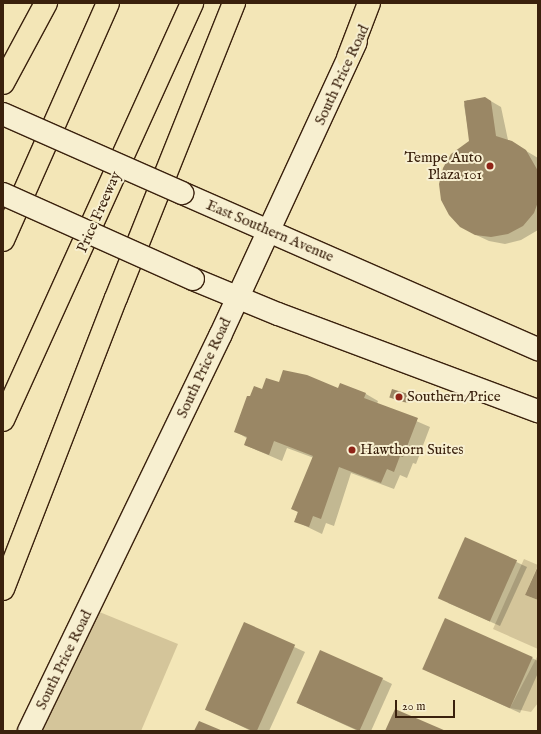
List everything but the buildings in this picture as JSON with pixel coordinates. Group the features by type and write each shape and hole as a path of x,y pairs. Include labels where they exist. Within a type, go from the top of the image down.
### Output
{"highway":[{"path":"3,82 46,3"},
{"path":"3,240 108,3"},
{"name":"Price Freeway","path":"3,420 192,3"},
{"path":"3,588 118,291 234,3"},
{"path":"348,58 369,3"}],"main road":[{"name":"South Price Road","path":"29,731 238,297 348,58 375,3"},
{"name":"East Southern Avenue","path":"3,114 538,349"},
{"path":"3,194 193,279 538,411"}],"shaded area":[{"path":"524,559 538,565 525,595 538,600 538,649 493,629"},
{"path":"97,611 178,644 141,731 42,731"},
{"path":"538,655 538,703 531,712 510,708"}],"place":[{"name":"Tempe Auto Plaza 101","path":"490,166"},
{"name":"Southern/Price","path":"399,397"},
{"name":"Hawthorn Suites","path":"352,450"}]}
